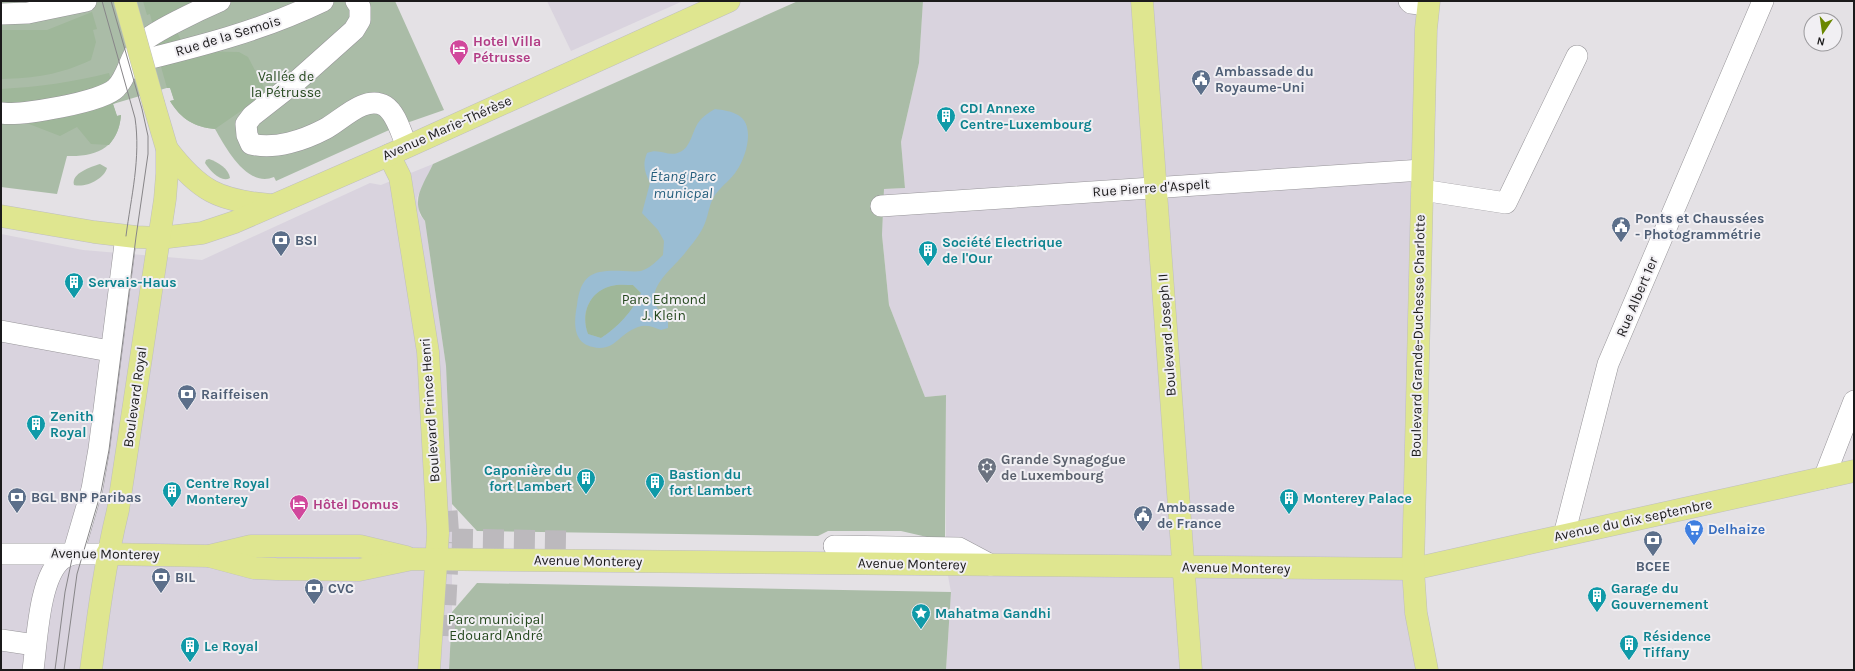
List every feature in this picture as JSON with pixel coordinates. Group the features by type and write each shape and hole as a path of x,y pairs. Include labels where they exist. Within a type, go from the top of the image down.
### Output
{"main road":[{"path":"125,1 167,149 182,170 203,187 223,197 242,202 273,205"},
{"name":"Avenue Marie-Thérèse","path":"1,216 126,236 160,238 202,233 235,222 729,1"},
{"name":"Boulevard Joseph II","path":"1142,1 1191,670"},
{"name":"Boulevard Grande-Duchesse Charlotte","path":"1422,2 1422,180 1412,569 1416,613 1427,670"},
{"name":"Boulevard Royal","path":"91,670 100,596 107,554 118,510 160,238 167,174 167,149"},
{"name":"Boulevard Prince Henri","path":"398,150 400,177 428,352 438,533 429,670"},
{"name":"Avenue du dix septembre","path":"1412,569 1854,471"},
{"path":"274,545 269,548 264,557 269,566 274,568"},
{"name":"Avenue Monterey","path":"209,556 251,546 360,546 412,559"},
{"name":"Avenue Monterey","path":"107,554 209,556 254,568 359,570 412,559 1412,569"}],"street":[{"path":"1,14 28,13 86,1"},
{"path":"1,113 30,112 77,103 105,95 115,90 123,81 140,44 158,31 220,1"},
{"name":"Rue de la Semois","path":"131,63 248,32 293,15 323,1"},
{"path":"356,1 360,7 360,20 354,30 298,80 252,116 246,124 247,135 251,144 260,146 269,146 300,140 325,129 361,106 373,102 385,106 393,115 398,150"},
{"name":"Rue Albert 1er","path":"1564,535 1608,364 1762,1"},
{"name":"Rue Pierre d'Aspelt","path":"881,206 1156,188 1422,180 1506,203 1577,56"},
{"path":"33,670 44,589 54,568 62,559 73,554 92,489 97,462 126,236"},
{"path":"1,331 104,350"},
{"path":"1824,478 1854,401"},
{"path":"834,546 959,548 991,565"},
{"name":"Avenue Monterey","path":"1,554 107,554"},
{"path":"1,640 28,644"}],"shaded area":[{"path":"547,1 683,1 571,51"},
{"path":"923,1 1429,1 1413,536 1427,670 946,670 951,592 946,565 946,395 925,397 889,305 882,235 884,189 905,188 901,142 919,63"},
{"path":"433,164 417,198 420,215 425,221 446,366 452,504 452,612 449,670 1,670 1,234 83,250 202,260 370,183 381,185"}],"green space":[{"name":"Vallée de la Pétrusse","path":"1,1 395,1 444,110 398,126 276,181 274,177 264,179 255,177 246,172 231,155 215,129 194,124 179,113 170,101 174,100 170,87 113,104 117,116 121,115 116,135 111,143 96,152 88,155 67,156 57,194 1,187"},
{"path":"143,1 208,1 177,32 181,40 180,51 239,52 248,57 267,93 215,129 194,124 189,121 179,113 170,101 174,100 170,88 167,88 150,28 153,26 150,14 147,15"},
{"name":"Parc Edmond J. Klein","path":"798,1 923,1 919,63 901,142 905,188 884,189 882,235 889,305 925,397 946,395 945,537 927,537 901,531 828,531 818,536 477,531 452,504 446,366 425,221 420,214 418,206 418,199 422,186 433,164"},
{"path":"92,12 97,29 93,30 96,42 91,60 47,75 1,79 1,30 47,30"},
{"path":"109,73 113,87 103,92 1,105 1,89 55,84"},
{"path":"115,95 117,102 113,104 117,116 121,115 121,119 116,134 109,145 91,144 77,127 60,136 29,124 30,117"},
{"path":"209,159 222,166 228,172 230,178 219,178 213,173 205,163 206,160"},
{"path":"100,164 107,168 102,176 89,184 79,186 74,185 76,177 82,171"},
{"path":"633,285 641,293 624,318 601,338 588,334 586,326 586,311 592,298 603,289 611,286"},
{"name":"Parc municipal Edouard André","path":"477,583 951,592 946,670 449,670 452,612"}],"water":[{"name":"Étang Parc municpal","path":"715,109 738,115 747,126 748,141 746,150 735,173 713,198 705,223 699,235 660,281 657,287 654,300 656,306 668,319 668,328 661,330 650,326 641,326 631,330 613,344 603,348 586,345 578,336 575,318 579,294 586,280 597,273 604,271 641,271 650,266 663,255 664,241 658,230 642,213 650,183 645,169 647,153 656,151 676,154 684,150 687,147 698,123 703,117","holes":["616,285 633,285 641,293 629,313 607,334 601,338 588,334 585,319 586,312 588,305 597,293 603,289"]}],"tunnel":[{"path":"447,511 449,539 567,541"},
{"path":"444,636 449,542"}],"tram line":[{"path":"102,1 135,118 137,133 135,177 126,236"},
{"path":"64,670 77,574 101,492 109,450 148,154 148,136 142,109 111,1"},
{"path":"55,670 65,592 73,554"}],"place":[{"name":"Hotel Villa Pétrusse","path":"459,66"},
{"name":"Ambassade du Royaume-Uni","path":"1201,96"},
{"name":"CDI Annexe Centre-Luxembourg","path":"946,133"},
{"name":"Ponts et Chaussées - Photogrammétrie","path":"1621,243"},
{"name":"BSI","path":"281,257"},
{"name":"Société Electrique de l'Our","path":"928,267"},
{"name":"Servais-Haus","path":"74,299"},
{"name":"Raiffeisen","path":"187,411"},
{"name":"Zenith Royal","path":"36,441"},
{"name":"Grande Synagogue de Luxembourg","path":"987,484"},
{"name":"Caponière du fort Lambert","path":"586,495"},
{"name":"Bastion du fort Lambert","path":"655,499"},
{"name":"Centre Royal Monterey","path":"172,508"},
{"name":"BGL BNP Paribas","path":"17,514"},
{"name":"Monterey Palace","path":"1289,515"},
{"name":"Hôtel Domus","path":"299,521"},
{"name":"Ambassade de France","path":"1143,532"},
{"name":"Delhaize","path":"1694,546"},
{"name":"BCEE","path":"1653,557"},
{"name":"BIL","path":"161,594"},
{"name":"CVC","path":"314,605"},
{"name":"Garage du Gouvernement","path":"1597,613"},
{"name":"Mahatma Gandhi","path":"921,630"},
{"name":"Résidence Tiffany","path":"1629,661"},
{"name":"Le Royal","path":"190,663"}]}
